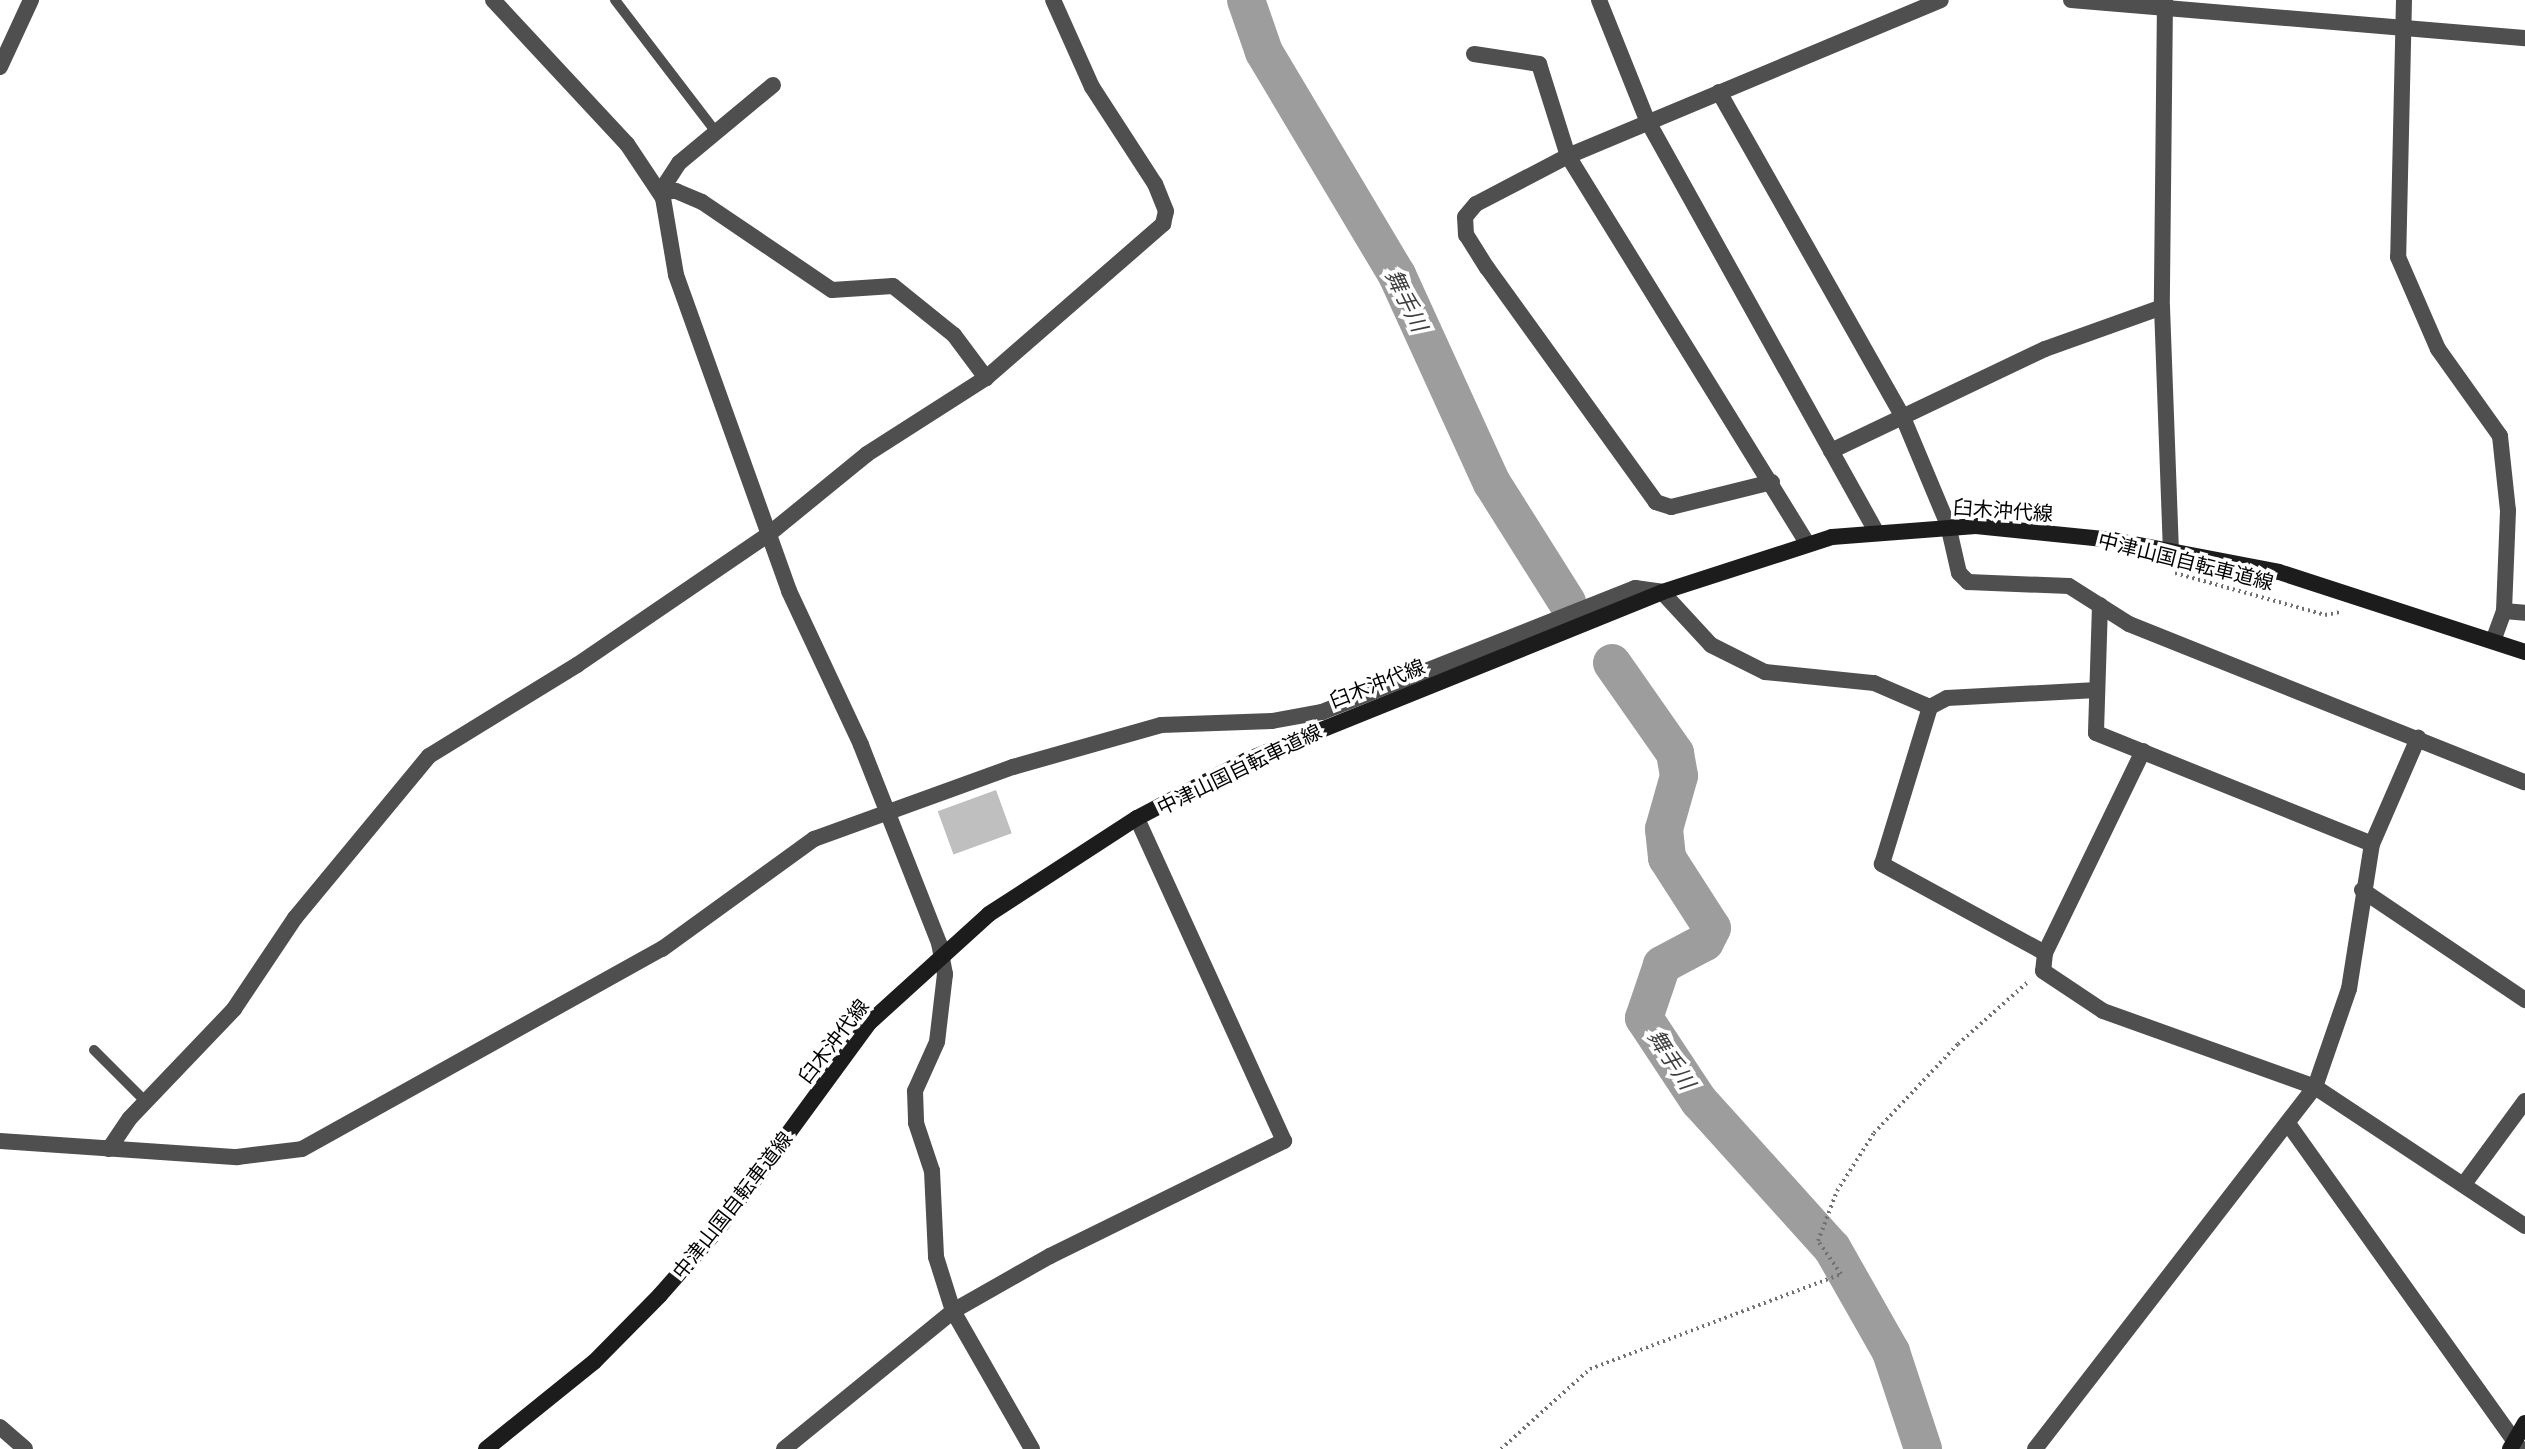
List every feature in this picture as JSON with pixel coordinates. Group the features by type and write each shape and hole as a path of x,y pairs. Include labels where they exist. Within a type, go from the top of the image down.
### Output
{"main road":[{"name":"臼木沖代線","path":"486,1449 594,1362 660,1295 719,1228 869,1023 940,955 1032,884 1137,818 1320,727 1662,592 1807,543 1876,531 1948,525 2171,551 2279,572 2525,652"},
{"path":"2514,1446 2525,1423"}],"street":[{"path":"0,67 31,0"},
{"path":"493,0 627,144 660,192 676,275 769,534 940,955 945,974 937,1042 915,1091 916,1123 932,1171 936,1257 953,1311 1032,1449"},
{"path":"109,1149 234,1009 295,918 429,756 769,534 867,454 986,378 1163,224 1166,211 1155,184 1092,87 1053,0"},
{"path":"1599,0 1647,120 1876,531"},
{"path":"1772,482 1671,507 1656,502 1466,235 1465,217 1476,204 1568,156 1647,120 1941,0"},
{"path":"2071,0 2166,4 2401,32 2525,38"},
{"path":"2404,0 2398,257 2438,349 2500,436 2508,511 2504,611 2493,641"},
{"path":"2166,4 2162,307 2171,551"},
{"path":"1474,54 1539,64 1568,156 1807,543"},
{"path":"660,192 679,163 773,85"},
{"path":"1719,92 1902,415 1948,525 1959,573 1968,582 2069,586 2129,624 2525,782"},
{"path":"660,192 676,191 702,202 832,290 893,286 954,335 986,378"},
{"path":"1831,451 2045,349 2162,307"},
{"path":"0,1141 255,1157 319,1143 662,949 790,851 883,811 1161,725 1311,715 1635,588 1662,592 1711,645 1765,672 1874,683 1930,707"},
{"path":"2100,605 2096,733 2372,844"},
{"path":"2504,611 2525,613"},
{"path":"2097,690 1947,698 1930,707 1882,864 2044,962 2103,1011 2315,1087 2525,1226"},
{"path":"2035,1449 2289,1125 2315,1087 2349,989 2362,890 2372,844 2418,738"},
{"path":"2044,962 2143,751"},
{"path":"784,1449 953,1311 1050,1256 1284,1141 1137,818"},
{"path":"2362,890 2525,1000"},
{"path":"2464,1184 2525,1101"},
{"path":"2289,1125 2514,1446"},
{"path":"0,1427 25,1449"}],"lane":[{"path":"615,0 715,131"},
{"path":"94,1050 147,1103"}],"path":[{"name":"中津山国自転車道線","path":"2172,572 2325,615 2344,611"},
{"path":"1501,1449 1590,1369 1841,1274 1818,1241 1837,1191 1874,1133 1958,1044 2044,962"}],"building":[{"path":"996,790 1012,833 953,854 938,811"}],"waterway":[{"name":"舞手川","path":"1246,0 1264,52 1397,275 1492,483 1567,602"},
{"name":"舞手川","path":"1612,663 1675,753 1679,776 1664,829 1667,858 1712,928 1705,942 1662,965 1644,1018 1699,1101 1832,1248 1891,1352 1923,1449"}]}
